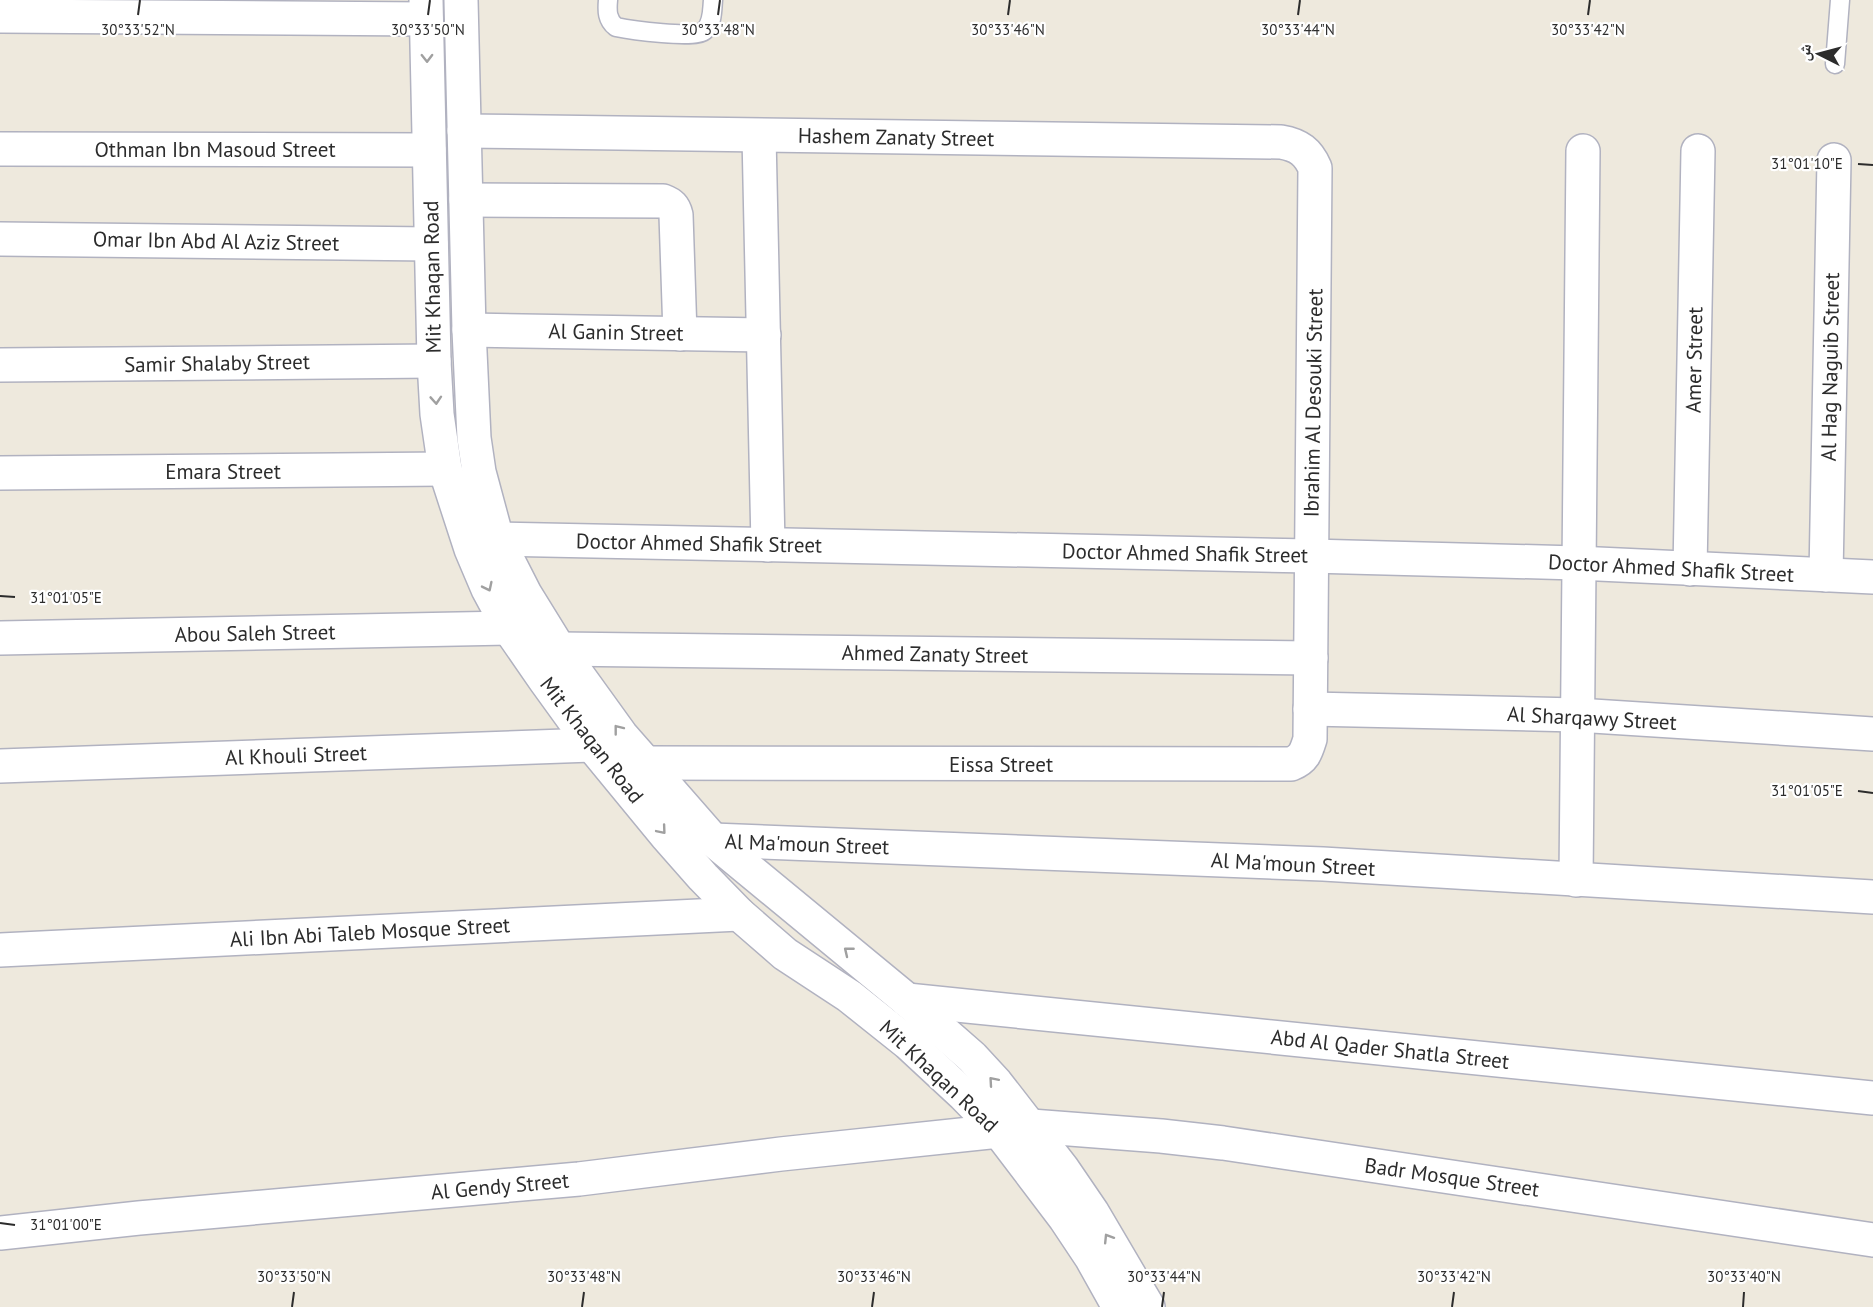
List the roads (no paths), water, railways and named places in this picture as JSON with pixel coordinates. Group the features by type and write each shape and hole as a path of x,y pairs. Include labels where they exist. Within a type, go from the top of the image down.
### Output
{"street":[{"name":"Mit Khaqan Road","path":"461,0 471,404 476,449 487,506 497,539 525,594 559,649 621,735 712,840 907,1000 972,1057 1031,1126 1092,1212 1122,1306"},
{"name":"Mit Khaqan Road","path":"426,9 437,414 445,470 471,549 488,589 509,628 592,745 703,878 739,914 785,954 849,996 908,1043 964,1095 999,1131 1065,1218 1122,1306"},
{"path":"0,16 426,9"},
{"name":"Hashem Zanaty Street","path":"464,131 1281,142 1293,144 1302,149 1311,158 1315,168"},
{"path":"759,136 768,545"},
{"name":"Othman Ibn Masoud Street","path":"0,149 429,150"},
{"path":"1576,880 1577,563 1583,151"},
{"name":"Amer Street","path":"1690,569 1698,151"},
{"name":"Al Hag Naguib Street","path":"1826,575 1834,160"},
{"name":"Ibrahim Al Desouki Street","path":"1310,709 1315,168"},
{"path":"466,200 663,201 669,203 676,215 680,334"},
{"name":"Omar Ibn Abd Al Aziz Street","path":"0,239 431,244"},
{"name":"Al Ganin Street","path":"469,330 764,335"},
{"name":"Samir Shalaby Street","path":"0,365 434,361"},
{"name":"Emara Street","path":"0,473 445,470"},
{"name":"Doctor Ahmed Shafik Street","path":"497,539 1577,563 1873,577"},
{"name":"Abou Saleh Street","path":"0,638 509,628"},
{"name":"Ahmed Zanaty Street","path":"559,649 1311,658"},
{"name":"Al Sharqawy Street","path":"1310,709 1577,715 1873,734"},
{"name":"Eissa Street","path":"646,764 1291,764 1301,760 1307,751 1310,739 1310,709"},
{"name":"Al Khouli Street","path":"0,766 592,745"},
{"name":"Al Ma'moun Street","path":"712,840 1323,864 1873,897"},
{"name":"Ali Ibn Abi Taleb Mosque Street","path":"0,950 739,914"},
{"name":"Abd Al Qader Shatla Street","path":"907,1000 1873,1098"},
{"name":"Badr Mosque Street","path":"1031,1126 1223,1143 1873,1240"},
{"name":"Al Gendy Street","path":"0,1233 139,1218 579,1179 781,1154 999,1131"}],"lane":[{"path":"608,0 608,16 610,22 616,27 692,35 704,32 708,26 711,20 713,0"},
{"path":"1834,64 1840,0"}]}
